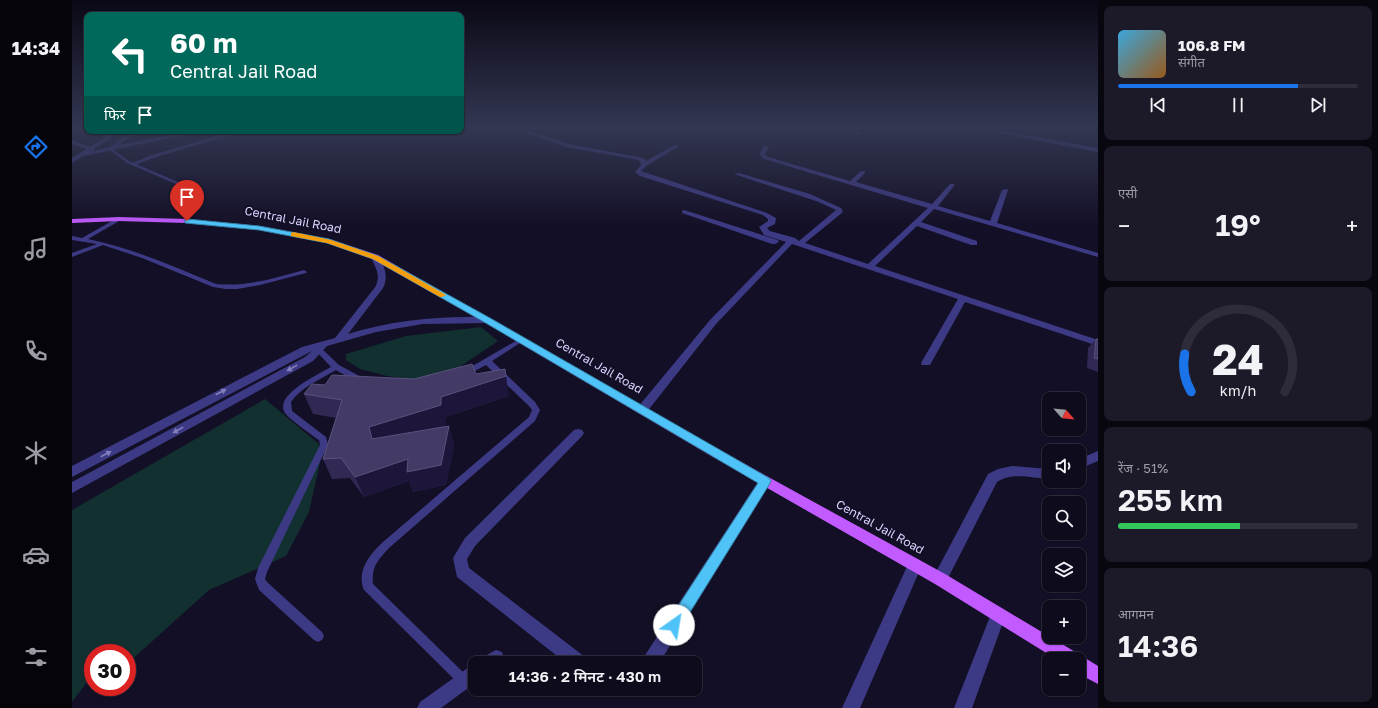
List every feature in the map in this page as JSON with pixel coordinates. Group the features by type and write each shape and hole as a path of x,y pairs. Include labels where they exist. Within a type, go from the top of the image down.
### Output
{"main road":[{"name":"Central Jail Road","path":"72,221 119,219 187,221 259,228 329,241 376,257 765,481 940,579 1060,652"},
{"path":"1086,668 1098,676"}],"street":[{"path":"133,164 143,160"},
{"path":"642,160 644,161 644,166"},
{"path":"654,160 639,169 638,172 642,175 765,214 772,218 772,222 763,227 764,230 793,243"},
{"path":"773,160 1098,255"},
{"path":"851,183 863,172"},
{"path":"642,410 713,322 793,243 839,212 837,207 822,201 737,174"},
{"path":"870,266 933,207 952,185"},
{"path":"993,224 1006,190"},
{"path":"684,212 870,266 1098,343"},
{"path":"915,223 974,244"},
{"path":"338,340 380,286 383,279 383,272 376,257"},
{"path":"926,363 963,298"},
{"path":"72,488 309,359 321,348 338,340 398,324 454,319 487,320"},
{"path":"72,472 299,351 321,348"},
{"path":"570,656 462,572 460,558 470,542 578,433"},
{"path":"1086,461 1098,456"},
{"path":"940,579 992,478 998,473 1008,472 1042,474"},
{"path":"653,656 765,481"},
{"path":"851,708 915,565"},
{"path":"963,708 998,614"},
{"path":"426,708 468,678"}],"lane":[{"path":"124,160 190,188"},
{"path":"84,239 119,219"},
{"path":"72,238 84,239 102,244 135,255 214,286 224,288 237,288 304,272"},
{"path":"72,255 102,244"},
{"path":"458,376 487,361 521,340"},
{"path":"321,348 336,368 364,383 372,384"},
{"path":"468,676 368,586 366,575 372,560 386,545 532,419 536,410 532,404 487,361"},
{"path":"318,636 263,586 260,579 262,571 324,445 323,439 288,412 286,404 299,390 336,368"}],"green space":[{"path":"481,327 498,341 458,368 417,380 387,376 360,369 346,360 346,354 406,336"},
{"path":"265,399 319,444 320,463 309,512 286,556 209,590 136,656 136,644 84,644 84,686 72,702 72,510"}],"building":[{"path":"1096,339 1098,339 1098,359 1094,358"},
{"path":"472,364 476,374 505,369 506,376 441,397 441,405 369,427 372,439 449,426 441,465 407,472 408,459 355,477 341,458 323,459 342,400 304,394 312,384 325,385 332,375 414,379"}],"slow traffic":[{"path":"293,234 329,241 376,257 442,295"}],"route":[{"path":"187,221 259,228 329,241 376,257 765,481 674,625"}]}
